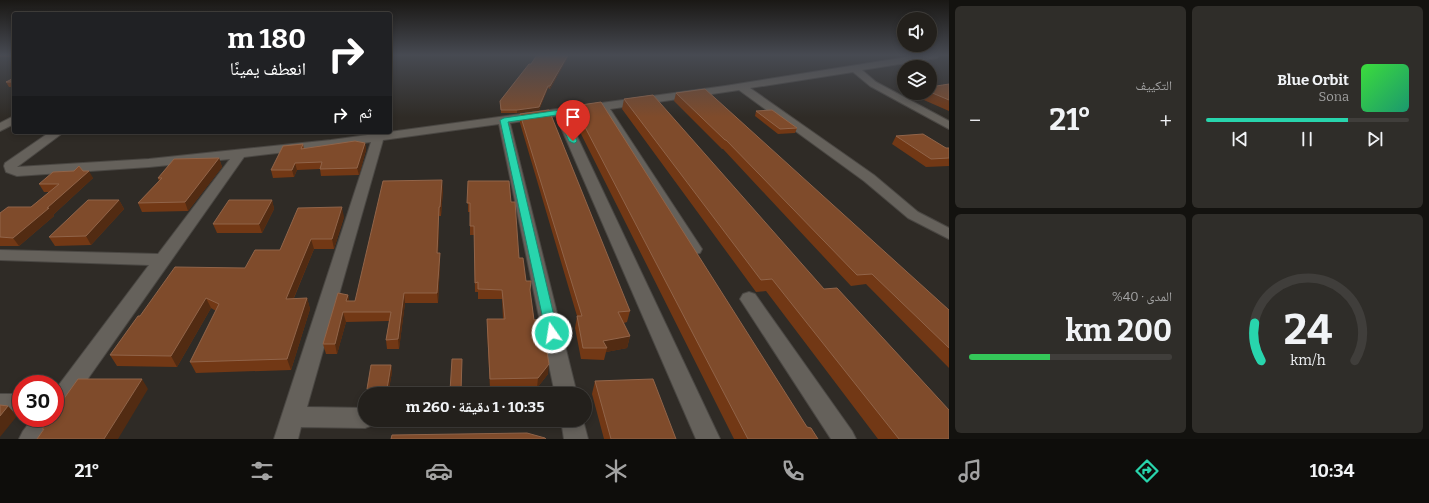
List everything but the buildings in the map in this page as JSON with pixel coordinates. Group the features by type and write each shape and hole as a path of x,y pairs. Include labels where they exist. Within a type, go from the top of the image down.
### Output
{"street":[{"path":"55,134 5,166 17,172 163,162 240,154 378,138 811,75"},
{"path":"863,75 873,84 946,122"},
{"path":"740,86 869,178 909,211 949,234"},
{"path":"705,91 717,102"},
{"path":"603,106 703,264"},
{"path":"560,112 708,439"},
{"path":"0,128 12,120"},
{"path":"504,120 564,387"},
{"path":"286,439 378,138"},
{"path":"64,393 240,154"},
{"path":"0,255 162,260"},
{"path":"748,299 844,439"},
{"path":"0,404 12,404"},
{"path":"293,417 358,418"},
{"path":"31,439 40,427"},
{"path":"573,427 576,439"}],"route":[{"path":"552,333 504,120 560,112 573,141"}]}
